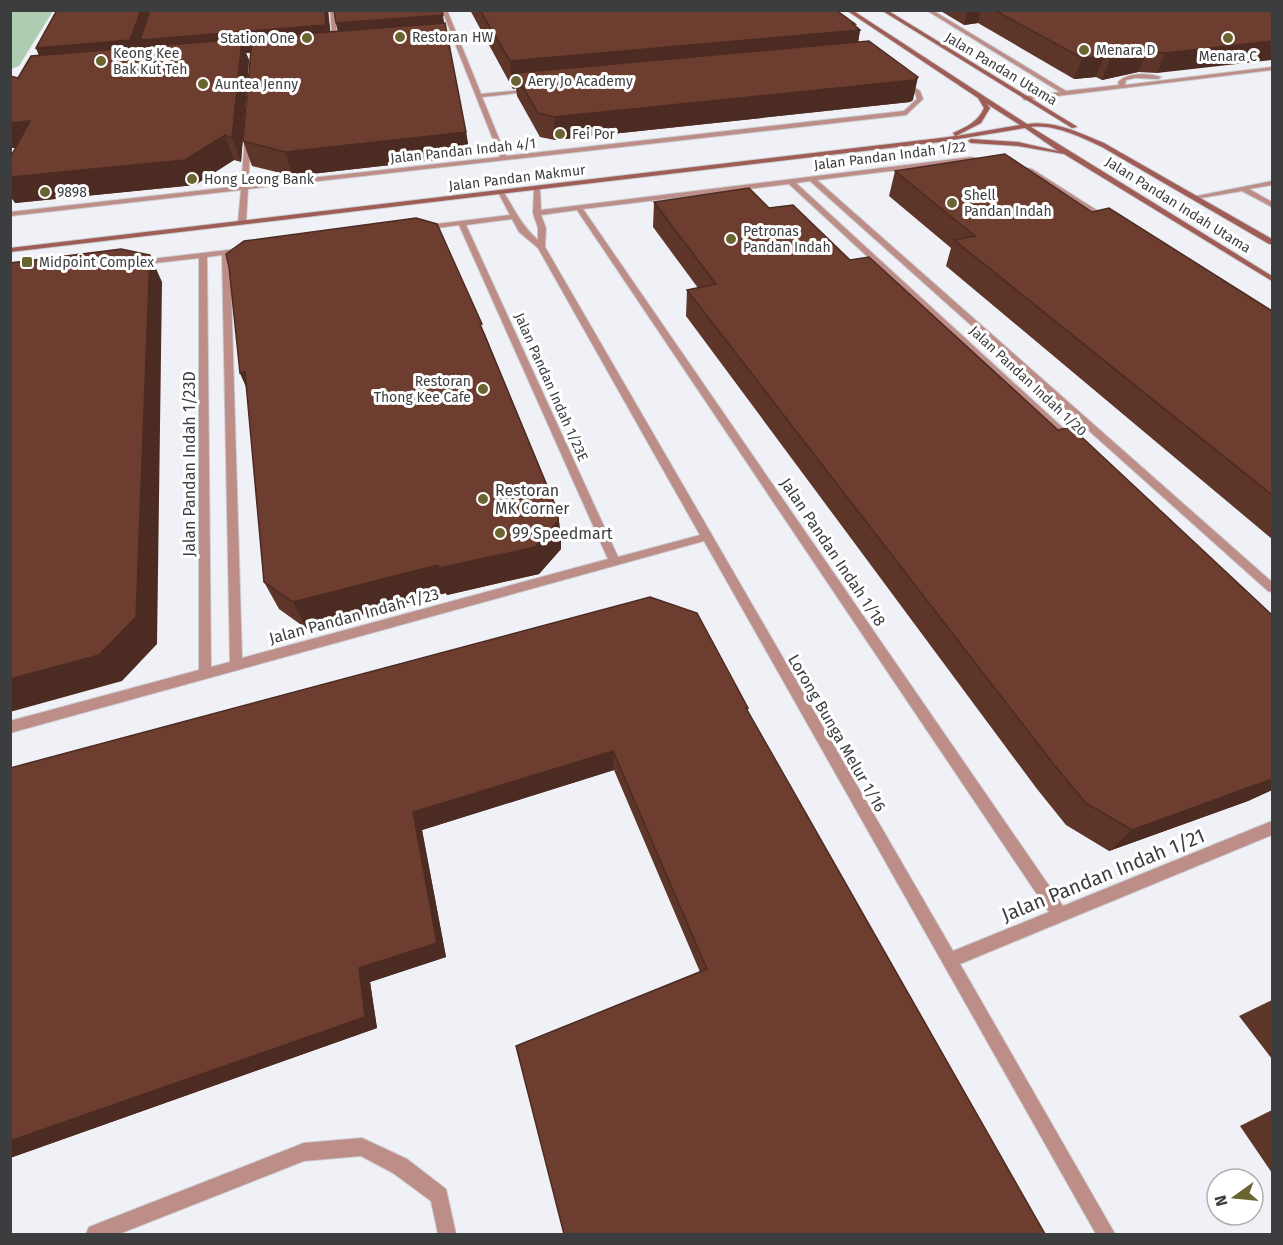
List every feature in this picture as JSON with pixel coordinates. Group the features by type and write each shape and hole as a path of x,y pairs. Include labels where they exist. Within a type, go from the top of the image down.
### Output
{"main road":[{"name":"Jalan Pandan Utama","path":"848,10 1068,154"},
{"name":"Jalan Pandan Utama","path":"883,10 1013,92 1108,147"},
{"path":"1013,92 1036,116 1026,127"},
{"path":"940,140 973,126 984,116 987,108 978,95"},
{"name":"Jalan Pandan Makmur","path":"10,250 940,140 1040,124 1062,129 1108,147"},
{"path":"940,140 1018,144 1068,154"},
{"name":"Jalan Pandan Indah Utama","path":"1108,147 1272,242"},
{"name":"Jalan Pandan Indah Utama","path":"1068,154 1272,279"}],"street":[{"path":"332,10 337,49"},
{"path":"444,10 504,158"},
{"path":"928,10 1065,93"},
{"path":"420,42 456,39"},
{"path":"325,50 345,48"},
{"path":"1024,98 1272,69"},
{"name":"Jalan Pandan Indah 4/1","path":"10,214 906,113 920,99 918,92 899,78"},
{"path":"479,96 536,91"},
{"path":"242,222 249,128"},
{"name":"Jalan Pandan Indah 1/22","path":"537,213 971,159 990,162"},
{"path":"1010,166 1030,170 1115,225"},
{"name":"Jalan Pandan Indah 1/20","path":"812,179 1272,588"},
{"name":"Jalan Pandan Indah 1/20","path":"791,182 1075,443"},
{"path":"1195,197 1272,183"},
{"name":"Lorong Bunga Melur 1/16","path":"537,188 537,213 542,228 541,247"},
{"path":"1242,188 1272,205"},
{"name":"Lorong Bunga Melur 1/16","path":"501,192 522,230 541,247 1106,1234"},
{"name":"Jalan Pandan Indah 1/18","path":"579,208 1060,915"},
{"path":"416,229 516,216"},
{"name":"Jalan Pandan Indah 1/23E","path":"462,223 615,562"},
{"path":"124,265 258,248"},
{"path":"226,252 236,664"},
{"name":"Jalan Pandan Indah 1/23D","path":"203,255 205,674"},
{"name":"Jalan Pandan Indah 1/23","path":"10,727 705,537"},
{"name":"Jalan Pandan Indah 1/21","path":"949,961 1272,828"},
{"path":"96,1234 304,1152 362,1147 400,1166 439,1196 447,1234"}],"green space":[{"path":"11,10 53,11 19,66 11,69"}],"building":[{"path":"57,10 141,10 130,40 36,48"},
{"path":"150,10 325,10 326,25 140,40"},
{"path":"334,10 442,10 443,15 336,23"},
{"path":"480,10 836,10 860,30 510,61"},
{"path":"994,10 1272,10 1272,41 1165,53 1147,51 1110,59 1104,56 1082,58"},
{"path":"445,23 466,132 285,152 243,141 252,38"},
{"path":"242,39 232,138 225,135 185,160 10,177 10,158 30,121 10,123 10,76 18,78 31,56"},
{"path":"869,41 918,77 915,80 554,117 538,113 515,73"},
{"path":"1005,154 1092,212 1109,208 1272,311 1272,495 954,240 975,236 895,171"},
{"path":"749,188 769,208 793,205 850,260 869,257 1058,430 1071,427 1272,615 1272,779 1132,830 1086,803 687,290 716,284 654,202"},
{"path":"416,218 437,224 482,324 480,324 558,512 558,521 535,547 439,568 438,565 293,602 264,582 245,372 240,373 226,254 244,241"},
{"path":"121,249 150,255 136,617 99,655 10,679 10,263"},
{"path":"650,597 697,613 748,708 746,708 1045,1234 564,1234 516,1046 707,969 613,751 413,812 437,943 359,968 365,1017 10,1141 10,768"}],"place":[{"name":"Restoran HW","path":"400,37"},
{"name":"Station One","path":"307,38"},
{"name":"Menara C","path":"1228,38"},
{"name":"Menara D","path":"1084,50"},
{"name":"Keong Kee Bak Kut Teh","path":"101,61"},
{"name":"Aery Jo Academy","path":"516,81"},
{"name":"Auntea Jenny","path":"203,84"},
{"name":"Fei Por","path":"560,134"},
{"name":"Hong Leong Bank","path":"192,179"},
{"name":"9898","path":"45,192"},
{"name":"Shell Pandan Indah","path":"952,203"},
{"name":"Petronas Pandan Indah","path":"731,239"},
{"name":"Midpoint Complex","path":"27,262"},
{"name":"Restoran Thong Kee Cafe","path":"483,389"},
{"name":"Restoran MK Corner","path":"483,499"},
{"name":"99 Speedmart","path":"500,533"}]}
